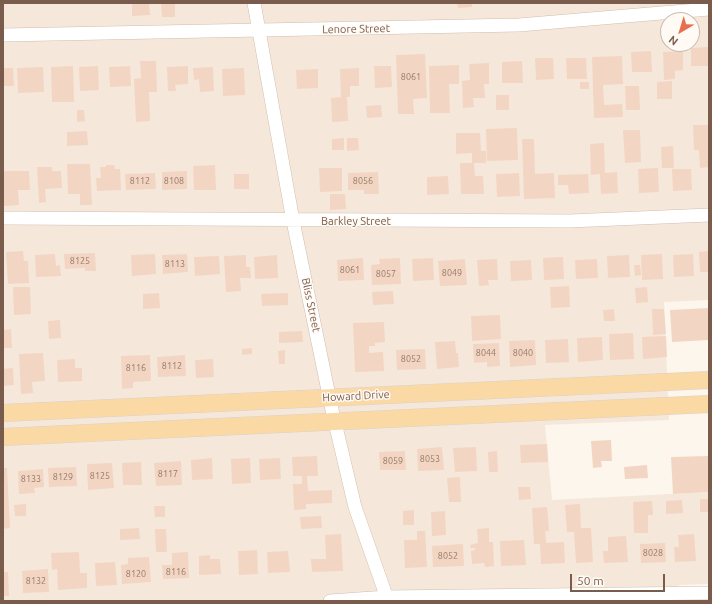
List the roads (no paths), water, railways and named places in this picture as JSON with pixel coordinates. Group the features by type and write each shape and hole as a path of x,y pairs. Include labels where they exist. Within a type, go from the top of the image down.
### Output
{"main road":[{"name":"Howard Drive","path":"3,413 709,380"},
{"path":"618,384 620,408"},
{"path":"484,390 484,414"},
{"path":"3,437 709,404"},
{"path":"127,407 129,431"}],"street":[{"name":"Bliss Street","path":"254,3 294,221 335,422 355,507 387,599"},
{"name":"Lenore Street","path":"3,35 519,25 709,9"},
{"name":"Barkley Street","path":"3,218 294,221 570,221 709,215"},
{"path":"330,601 387,599 702,596"}]}
